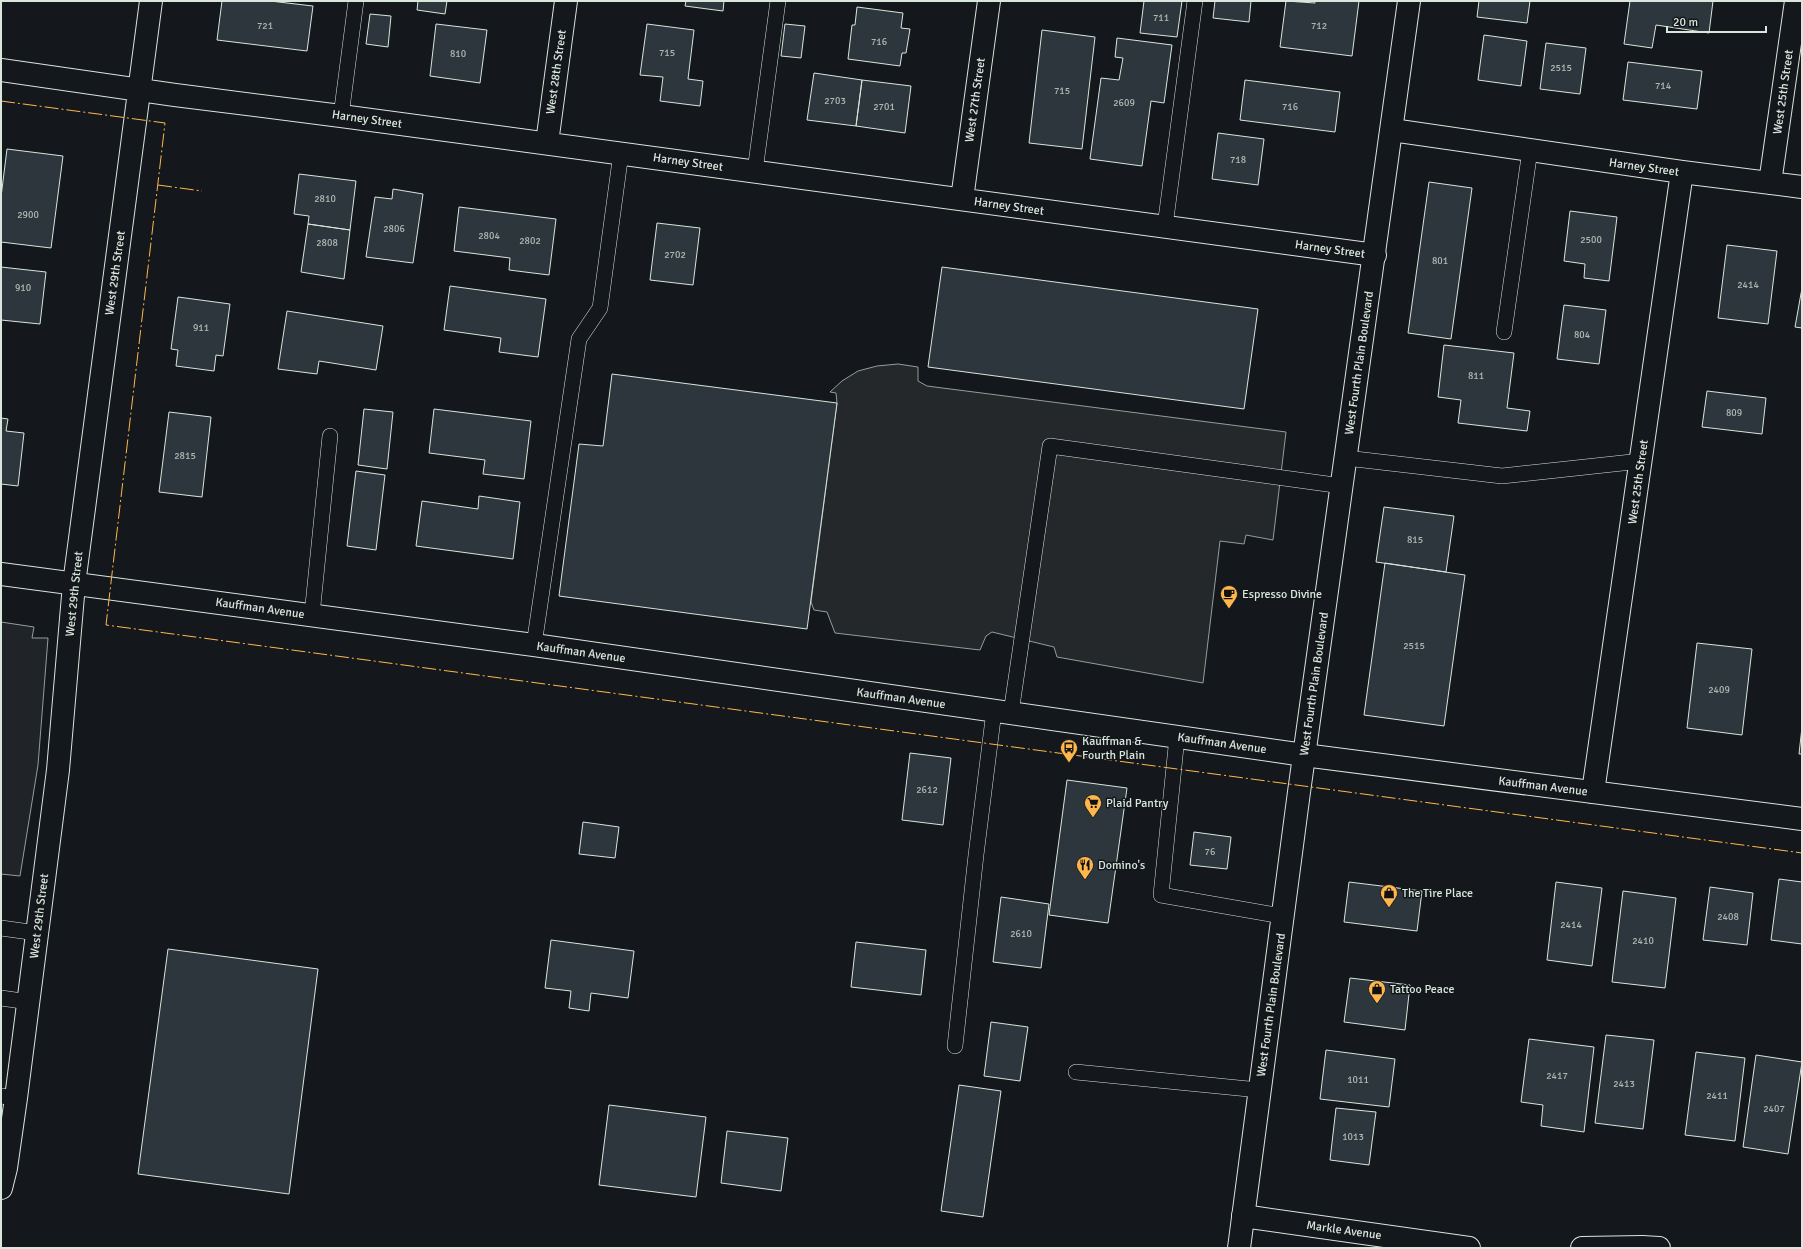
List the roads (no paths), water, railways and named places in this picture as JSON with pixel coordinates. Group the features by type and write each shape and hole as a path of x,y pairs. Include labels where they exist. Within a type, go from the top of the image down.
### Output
{"street":[{"name":"West 29th Street","path":"3,1175 8,1097 29,1002 58,770 74,584 151,1"},
{"name":"West 28th Street","path":"547,143 566,1"},
{"name":"West 27th Street","path":"962,199 989,1"},
{"name":"West Fourth Plain Boulevard","path":"1239,1248 1282,916 1375,255 1409,1"},
{"name":"West 25th Street","path":"1770,183 1796,1"},
{"name":"Harney Street","path":"1,70 175,95 547,143 1375,255"},
{"name":"Harney Street","path":"1392,130 1682,172 1802,187"},
{"name":"West 25th Street","path":"1593,792 1682,172"},
{"name":"Kauffman Avenue","path":"1,574 534,645 1304,755 1802,819"},
{"name":"Markle Avenue","path":"1243,1216 1462,1247"},
{"path":"1582,1248 1659,1248"}],"lane":[{"path":"341,116 356,1"},
{"path":"755,172 778,1"},
{"path":"1165,226 1195,1"},
{"path":"1504,332 1530,150"},
{"path":"534,645 579,339 600,308 621,153"},
{"path":"312,615 330,436"},
{"path":"955,1046 976,855 1050,446 1342,486"},
{"path":"1346,458 1502,476 1641,461"},
{"path":"1178,737 1161,895 1282,916"},
{"path":"1,928 37,933"},
{"path":"1,998 29,1002"},
{"path":"1076,1072 1259,1090"}],"place":[{"name":"Espresso Divine","path":"1229,609"},
{"name":"Kauffman & Fourth Plain","path":"1069,763"},
{"name":"Plaid Pantry","path":"1093,818"},
{"name":"Domino's","path":"1085,880"},
{"name":"The Tire Place","path":"1389,908"},
{"name":"Tattoo Peace","path":"1377,1004"}]}
